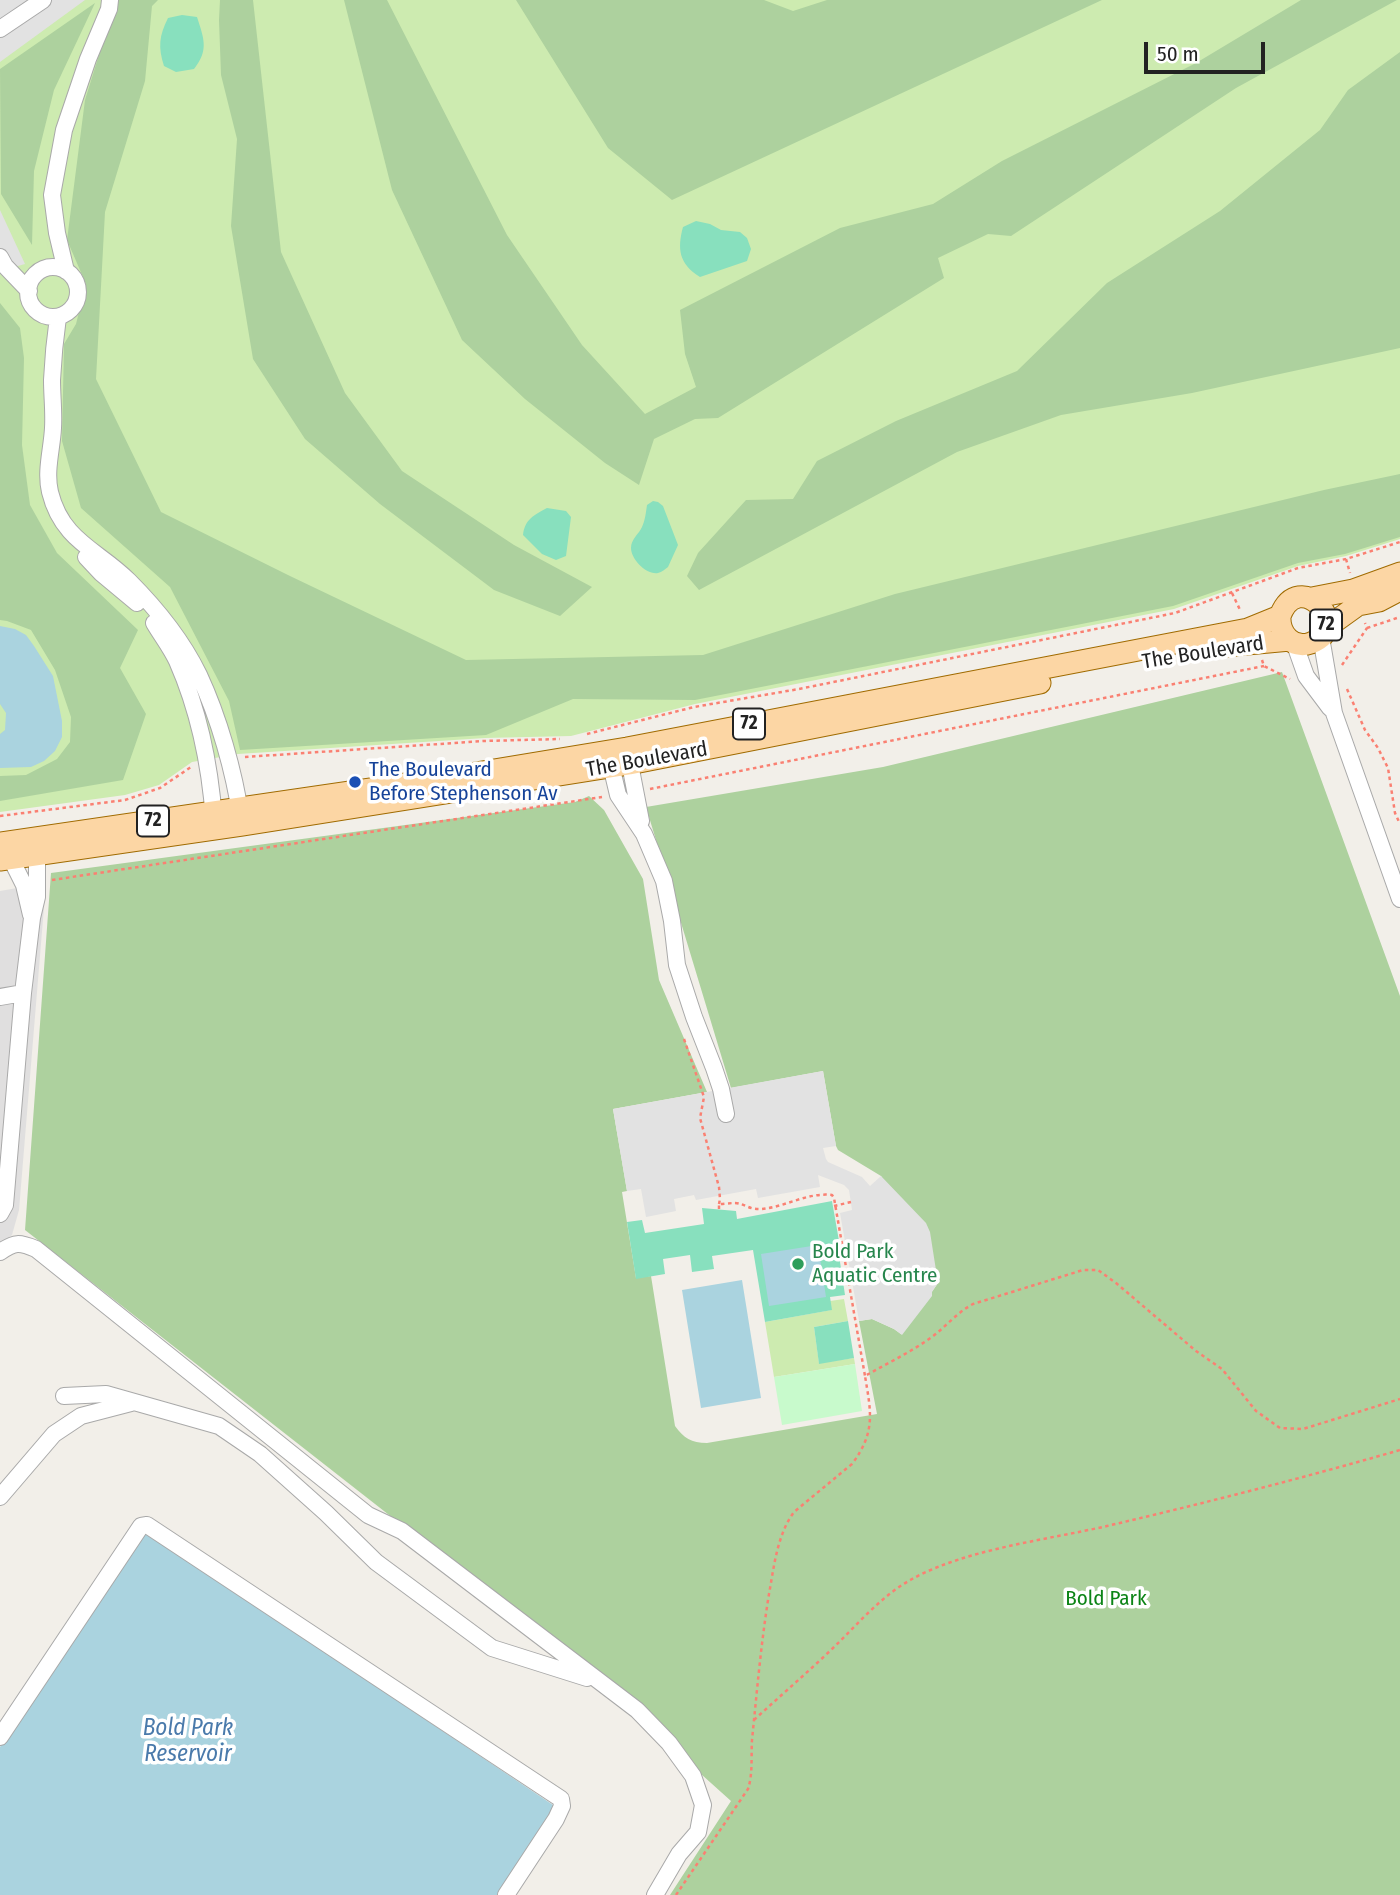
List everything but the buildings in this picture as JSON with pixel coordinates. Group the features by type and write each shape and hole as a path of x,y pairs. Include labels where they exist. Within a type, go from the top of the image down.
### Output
{"main road":[{"name":"The Boulevard","path":"1292,641 1282,632 1279,624 1283,608 1289,601 1353,590 1400,573"},
{"name":"The Boulevard","path":"5,851 241,817 453,777 772,737 1216,646 1292,641 1304,645 1315,641 1358,605 1379,601 1400,590"},
{"name":"72","path":"1312,598 1321,604 1324,610 1327,620 1324,632"},
{"name":"The Boulevard","path":"619,757 1248,629 1280,616"}],"street":[{"path":"0,29 43,0"},
{"path":"58,269 52,195 64,130 110,0"},
{"path":"0,257 29,291"},
{"path":"58,269 73,276 77,284 77,301 66,314 52,317 33,307 29,291 30,283 41,271 58,269"},
{"path":"52,317 53,428 49,490 58,514 74,538 128,581 182,645 199,675 228,758 241,817"},
{"path":"52,317 43,438 46,495 64,534 101,573 144,611 176,658 196,712 208,761 214,820"},
{"path":"1324,632 1334,713 1400,899"},
{"path":"1292,641 1306,676 1334,713"},
{"path":"619,757 644,834 664,881 677,965 718,1078 726,1114"},
{"path":"0,1214 5,1205 23,993 37,897 37,846"},
{"path":"5,851 24,885 32,918"},
{"path":"0,997 23,993"},
{"path":"0,1252 12,1244 21,1243 36,1249 368,1515 402,1531 637,1710 669,1743 693,1776 703,1805 698,1832 679,1854 655,1895"},
{"path":"64,1396 106,1394 219,1426 250,1447 326,1513 376,1562 492,1648 600,1681"},
{"path":"0,1497 54,1434 81,1416 133,1402"},
{"path":"0,1737 141,1526 147,1525 561,1800 562,1807 556,1819 506,1895"}],"path":[{"path":"583,736 694,707 1175,613 1298,568 1346,559 1400,542"},
{"path":"1367,628 1400,617"},
{"path":"1345,684 1365,730 1388,768 1395,813 1400,824"},
{"path":"228,758 484,741 571,739"},
{"path":"0,816 125,800 160,788 194,765 208,761"},
{"path":"719,1209 719,1204 737,1203 750,1209 765,1209 829,1194 834,1198 871,1423 859,1455 852,1464 794,1512 786,1522 778,1546 762,1635 751,1781 748,1789"},
{"path":"834,1206 851,1202"},
{"path":"865,1376 927,1341 960,1311 973,1304 1083,1270 1098,1270 1196,1351 1222,1369 1256,1411 1280,1428 1303,1429 1400,1399"},
{"path":"754,1720 895,1590 913,1578 942,1565 995,1550 1195,1505 1400,1450"}],"shaded area":[{"path":"0,0 85,0 0,62"},
{"path":"0,210 25,264 0,271"},
{"path":"46,883 19,1210 12,1235 0,1243 0,891"},
{"path":"823,1071 836,1146 823,1148 826,1159 862,1177 870,1186 881,1176 926,1223 930,1232 938,1283 932,1296 902,1335 872,1319 859,1321 840,1213 852,1210 849,1190 844,1185 818,1175 820,1187 758,1198 756,1189 696,1200 694,1195 674,1199 676,1211 646,1217 641,1189 627,1191 613,1109"}],"green space":[{"path":"0,0 1400,0 1400,539 1346,556 1298,566 1174,609 695,704 571,736 485,738 238,754 192,762 159,785 125,795 0,812"},
{"path":"116,0 158,0 152,6 145,81 105,212 96,379 161,512 466,660 703,655 895,594 1400,474 1400,537 1345,554 1298,563 1173,606 695,700 573,699 486,735 240,750 229,701 170,587 81,508 62,441 64,344 76,324 86,284 67,240 85,100"},
{"path":"220,0 253,0 281,252 345,393 402,471 514,545 592,587 560,616 494,590 380,504 305,439 253,359 231,226 237,139 221,75"},
{"path":"344,0 387,0 507,235 582,345 645,414 696,387 685,354 680,310 840,228 933,204 1002,161 1196,63 1301,0 1397,0 1236,88 1011,236 988,234 938,258 944,278 718,418 695,419 654,439 639,485 605,463 525,399 462,340 392,190"},
{"path":"516,0 764,0 793,11 827,0 1102,0 672,200 608,148"},
{"path":"95,3 54,90 34,171 32,245 1,194 0,69"},
{"path":"182,15 197,17 203,38 203,50 194,69 176,72 164,66 160,42 168,18"},
{"path":"1400,52 1400,348 1192,393 1061,415 957,452 699,590 687,576 698,553 746,500 793,499 817,461 896,421 1017,371 1107,283 1220,211 1320,130 1348,90"},
{"path":"696,221 721,230 740,232 747,238 751,249 747,261 700,277 693,272 681,255 680,242 683,227"},
{"path":"0,303 20,328 24,358 22,445 30,505 57,553 138,630 120,668 146,714 123,780 0,801 0,776 26,775 57,759 70,742 71,717 55,670 31,630 0,620"},
{"path":"653,501 663,506 678,545 668,567 658,573 640,565 631,548 643,525 647,505"},
{"path":"547,508 566,511 571,517 566,556 556,560 542,554 523,535 528,521"},
{"name":"Bold Park","path":"1282,672 1400,996 1400,1895 670,1895 731,1801 573,1659 25,1230 51,873 575,802 589,796 604,810 643,879 659,980 707,1092 613,1109 627,1191 622,1192 636,1278 651,1276 675,1426 688,1439 707,1443 877,1414 859,1321 872,1319 901,1334 938,1283 881,1176 838,1150 823,1071 731,1088 646,807 883,767"},
{"name":"Bold Park Aquatic Centre","path":"832,1201 845,1295 830,1297 832,1310 765,1322 753,1250 712,1256 714,1269 692,1272 690,1255 663,1259 665,1274 636,1279 627,1222 642,1220 645,1233 704,1224 702,1208 736,1211 737,1219"},
{"path":"844,1299 848,1321 814,1327 819,1363 854,1358 855,1364 774,1377 765,1322 831,1310 830,1301"},
{"path":"848,1321 854,1358 819,1364 814,1327"},
{"path":"855,1364 862,1411 782,1425 774,1377"}],"water":[{"path":"0,626 26,635 53,676 62,721 62,737 55,751 44,761 31,767 0,768 0,734 5,730 6,713 0,704"},
{"path":"818,1245 826,1297 769,1306 761,1254"},
{"path":"742,1280 761,1398 701,1408 682,1290"},
{"name":"Bold Park Reservoir","path":"146,1532 556,1807 497,1895 0,1895 0,1747"}],"place":[{"name":"The Boulevard Before Stephenson Av","path":"355,782"},
{"name":"Bold Park Aquatic Centre","path":"798,1264"}]}
